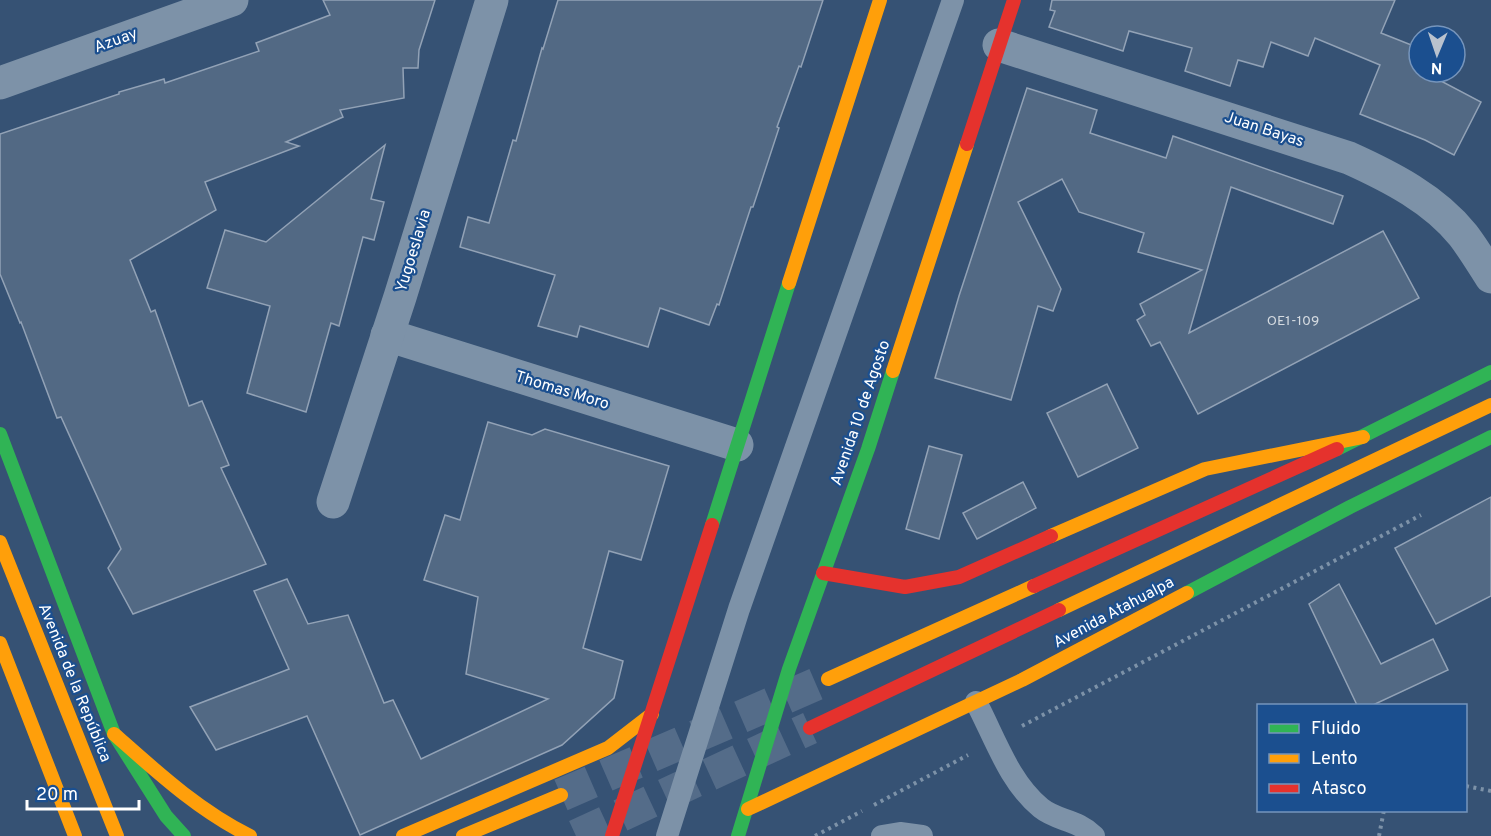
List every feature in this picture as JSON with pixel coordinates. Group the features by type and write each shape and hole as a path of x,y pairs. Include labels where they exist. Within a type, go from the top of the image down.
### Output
{"main road":[{"path":"612,836 880,0"},
{"name":"Avenida 10 de Agosto","path":"738,836 789,669 868,449 1014,0"},
{"path":"828,679 1363,437 1491,372"},
{"name":"Avenida Atahualpa","path":"810,728 1491,405"},
{"name":"Avenida de la República","path":"0,434 114,734"},
{"path":"823,573 905,587 959,577 1205,469 1363,437"},
{"name":"Avenida Atahualpa","path":"748,809 1022,680 1350,507 1491,438"},
{"path":"13,513 22,487"},
{"name":"Avenida de la República","path":"0,542 117,836"},
{"path":"0,578 26,568"},
{"path":"41,571 54,578"},
{"path":"0,643 75,836"},
{"path":"403,836 608,748 652,714"},
{"path":"114,734 166,816 184,836"},
{"path":"114,734 201,810 227,826 250,836"},
{"path":"463,836 561,795"}],"street":[{"name":"Azuay","path":"0,83 232,0"},
{"name":"Yugoeslavia","path":"333,502 492,0"},
{"name":"Juan Bayas","path":"999,45 1349,158 1376,170 1401,183 1448,218 1463,235 1491,277"},
{"name":"Thomas Moro","path":"387,335 737,446"}],"lane":[{"path":"667,836 738,609 953,0"},
{"path":"976,702 1017,784 1043,810 1085,827 1094,836"},
{"path":"882,836 900,833 922,836"}],"path":[{"path":"815,836 1428,512"},
{"path":"1467,786 1491,791"},
{"path":"1379,836 1384,812"}],"building":[{"path":"323,0 435,0 419,50 418,68 403,68 404,98 340,110 343,117 286,142 299,146 205,182 216,210 130,260 151,312 155,310 189,406 202,401 229,465 221,468 266,564 133,614 108,568 121,549 61,417 57,418 21,322 0,274 0,134 119,94 119,92 164,79 165,83 259,51 256,43 330,15"},
{"path":"558,0 823,0 801,67 799,66 777,127 779,128 719,305 717,304 709,325 660,308 648,347 580,326 577,337 538,326 555,275 460,247 468,217 489,223"},
{"path":"1052,0 1395,0 1381,33 1407,43 1407,84 1447,84 1481,102 1454,155 1425,140 1360,114 1380,65 1315,38 1308,56 1271,42 1263,67 1238,60 1230,86 1185,71 1192,48 1129,31 1123,51 1049,27 1055,11 1050,10"},
{"path":"1027,88 1097,110 1090,133 1166,158 1173,136 1343,196 1333,224 1231,187 1189,333 1383,231 1419,298 1198,414 1160,342 1151,346 1137,320 1145,315 1140,304 1202,270 1138,252 1144,233 1079,212 1062,179 1018,202 1061,289 1053,311 1038,306 1011,400 935,378 959,296"},
{"path":"385,145 371,199 384,202 374,240 363,237 339,326 331,323 306,412 247,393 270,306 207,288 225,230 266,242"},
{"path":"1107,384 1138,448 1078,477 1047,413"},
{"path":"488,422 532,435 545,429 669,466 641,560 609,551 583,648 623,661 614,698 562,745 360,835 307,716 216,750 190,707 289,669 254,591 287,579 308,624 348,615 384,703 393,700 421,759 548,699 466,674 478,597 424,580 445,515 460,520"},
{"path":"929,446 962,455 939,539 906,529"},
{"path":"1023,482 1036,508 977,539 963,513"},
{"path":"1491,497 1491,596 1436,624 1395,548"},
{"path":"1339,584 1381,664 1433,639 1448,670 1375,704 1357,704 1309,604"}],"tunnel":[{"path":"561,795 828,679"},
{"path":"576,836 810,728"}],"traffic: fast":[{"path":"712,525 789,283"},
{"path":"738,836 789,669 868,449 893,371"},
{"path":"1337,449 1491,372"},
{"path":"0,434 114,734 166,816 184,836"},
{"path":"1187,593 1350,507 1491,437"}],"traffic: slow":[{"path":"789,283 880,0"},
{"path":"893,371 967,144"},
{"path":"1059,610 1491,405"},
{"path":"1051,536 1205,469 1363,437"},
{"path":"0,542 117,836"},
{"path":"828,679 1034,586"},
{"path":"748,809 1022,680 1187,593"},
{"path":"0,643 75,836"},
{"path":"403,836 608,748 652,714"},
{"path":"114,734 195,802 250,836"},
{"path":"463,836 561,795"}],"traffic: jam":[{"path":"967,144 1014,0"},
{"path":"1034,586 1337,449"},
{"path":"612,836 712,525"},
{"path":"823,573 905,587 959,577 1051,536"},
{"path":"810,728 1059,610"}]}
